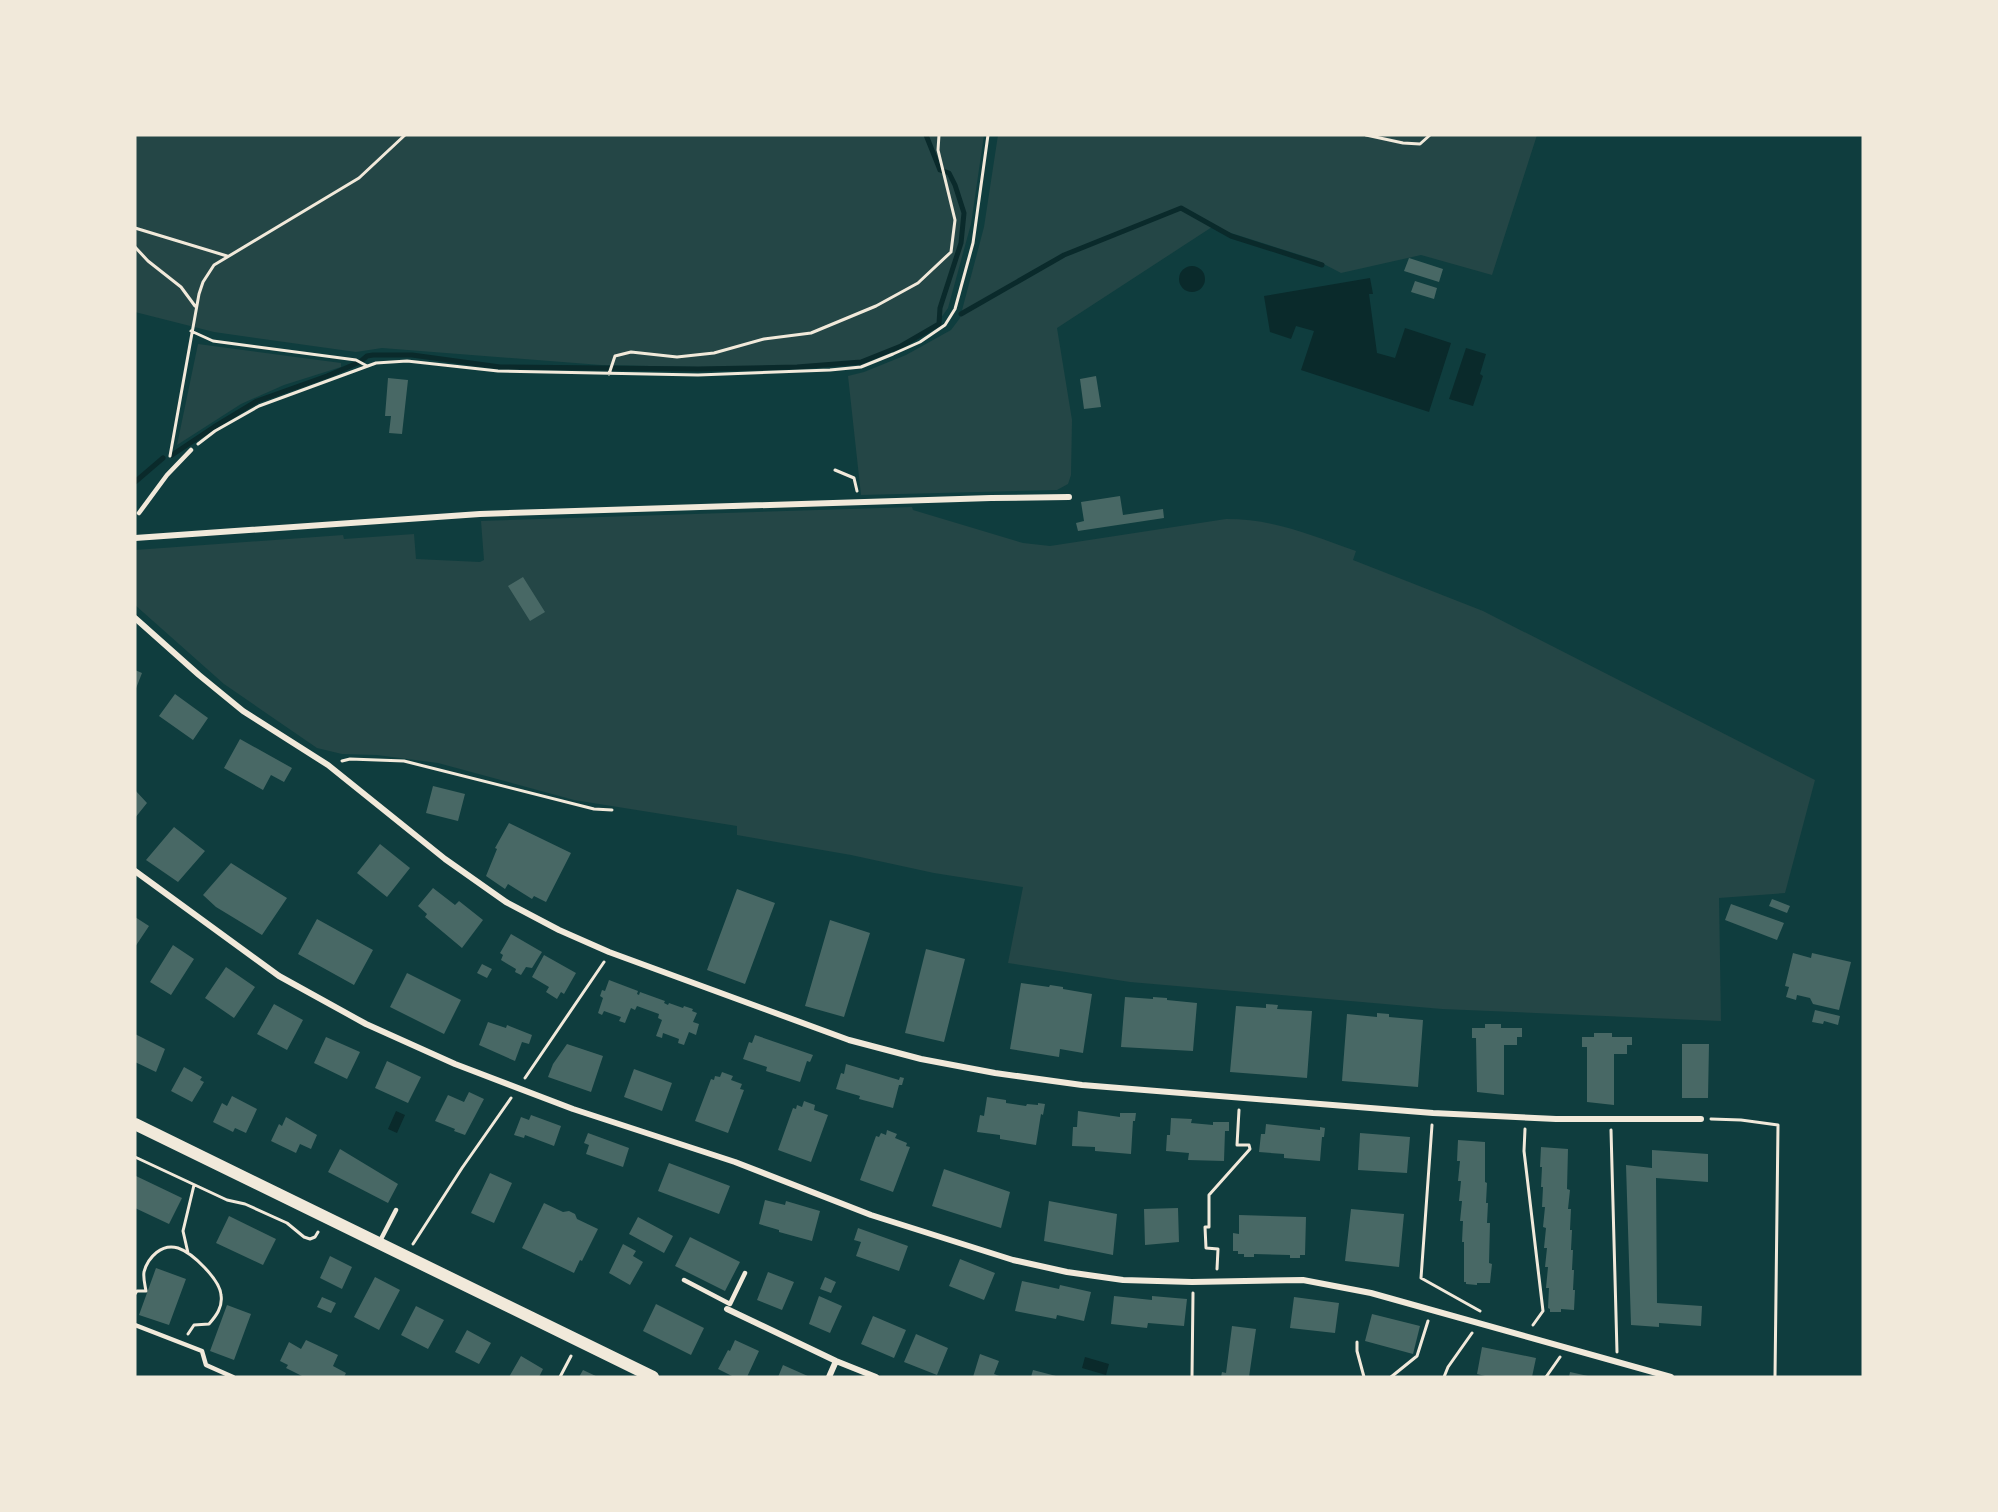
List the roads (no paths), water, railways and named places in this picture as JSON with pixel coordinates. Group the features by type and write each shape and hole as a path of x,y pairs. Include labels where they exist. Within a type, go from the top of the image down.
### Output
{"main road":[{"path":"135,1124 653,1377"}],"street":[{"path":"135,538 480,514 1070,497"},
{"path":"135,618 243,711 328,765 445,859 506,902 550,926 609,952 849,1040 921,1059 1082,1086 1525,1118 1701,1119"},
{"path":"135,871 279,976 366,1024 455,1064 573,1109 735,1162 872,1215 1013,1260 1067,1272 1122,1280 1192,1282 1303,1280 1371,1293 1671,1377"},
{"path":"729,1306 836,1360 876,1377"},
{"path":"829,1377 836,1360"}],"lane":[{"path":"139,513 167,475 191,450"},
{"path":"379,1243 396,1210"},
{"path":"684,1280 729,1306 745,1273"},
{"path":"135,1324 202,1351 206,1365 233,1377"}],"waterway":[{"path":"172,455 257,401 327,376 373,355 412,355 500,367 698,369 797,367 861,362 901,346 939,324 940,308 961,243 964,213 955,185 949,173 940,170 926,135"},
{"path":"961,314 1064,255 1181,208 1231,236 1322,265"},
{"path":"135,482 163,458"}]}
